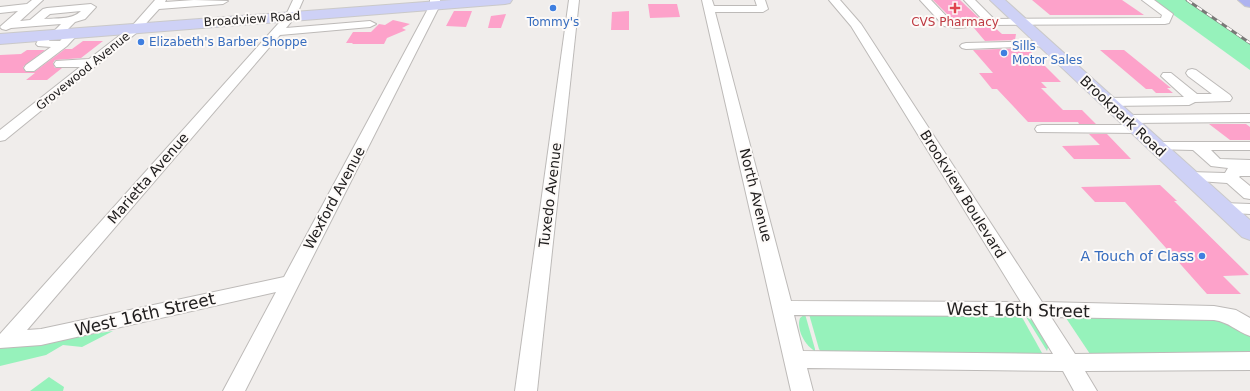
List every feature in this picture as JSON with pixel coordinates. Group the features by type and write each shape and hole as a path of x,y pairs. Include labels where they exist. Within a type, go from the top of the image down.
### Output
{"highway":[{"path":"1245,0 1250,3"}],"main road":[{"name":"Broadview Road","path":"0,39 435,3 505,0"},
{"name":"Brookpark Road","path":"997,0 1250,232"}],"street":[{"path":"4,29 38,0"},
{"name":"Marietta Avenue","path":"3,341 291,16 298,0"},
{"name":"Tuxedo Avenue","path":"526,391 574,0"},
{"name":"Brookview Boulevard","path":"834,0 855,24 1036,309 1086,391"},
{"path":"969,0 990,22"},
{"path":"925,1 945,18 957,25 990,22 1165,21 1168,14 1147,0"},
{"path":"158,3 223,1"},
{"name":"Grovewood Avenue","path":"0,137 136,28 158,3"},
{"name":"Wexford Avenue","path":"234,391 435,3"},
{"path":"710,9 765,18 766,17 761,5"},
{"path":"0,10 29,7"},
{"path":"4,29 33,23 47,11 91,7 81,18 62,33 30,68"},
{"name":"North Avenue","path":"710,9 802,391"},
{"path":"33,23 62,33"},
{"path":"276,32 370,24"},
{"path":"966,46 1045,44"},
{"path":"60,64 92,63"},
{"path":"1108,102 1174,102 1189,101 1190,98 1225,98 1192,73"},
{"path":"1167,76 1191,95 1190,98"},
{"path":"1042,129 1250,118"},
{"path":"1196,120 1213,122 1250,122"},
{"path":"1155,146 1250,146"},
{"path":"1197,146 1216,163 1250,164"},
{"path":"1231,178 1234,171 1250,171"},
{"path":"1189,177 1231,178 1250,194"},
{"path":"1223,208 1250,209"},
{"name":"West 16th Street","path":"3,341 41,337 290,282"},
{"name":"West 16th Street","path":"783,308 1036,309 1214,313 1229,315 1250,328"},
{"path":"794,359 1068,363 1250,361"}],"green space":[{"path":"1153,0 1187,0 1250,43 1250,70"},
{"path":"805,314 815,351 811,349 800,332 800,318"},
{"path":"809,314 1019,315 1023,319 1042,353 821,352"},
{"path":"1064,315 1213,316 1250,335 1250,354 1090,354"},
{"path":"1026,317 1033,321 1049,344 1047,351"},
{"path":"113,331 82,347 63,345 46,355 0,366 0,348"},
{"path":"49,377 64,387 63,391 30,391"}],"building":[{"name":"CVS Pharmacy","path":"933,0 960,0 979,18 951,18"},
{"path":"1032,0 1122,0 1144,15 1050,15"},
{"path":"648,4 677,4 680,17 650,18"},
{"path":"454,11 472,11 466,27 446,26"},
{"path":"629,11 629,30 611,30 612,12"},
{"path":"506,14 501,28 488,28 491,16"},
{"path":"393,20 410,24 402,28 406,30 387,38 384,44 346,43 353,32 371,32 379,24 385,25"},
{"path":"993,26 1002,34 1016,34 1015,40 985,41 974,28"},
{"path":"83,41 103,41 81,58 55,60 53,63 55,68 62,68 47,80 26,80 35,73 0,73 0,55 21,54 27,50 45,50 23,67 26,72 34,72 65,49 72,49"},
{"path":"1027,48 1061,82 1041,82 1047,88 1041,88 1063,110 1082,110 1096,124 1079,124 1078,122 1028,122 997,89 992,89 979,73 993,73 973,50"},
{"path":"1100,50 1124,50 1171,88 1167,88 1173,93 1156,93 1152,89 1146,89"},
{"path":"1209,124 1246,124 1250,127 1250,140 1230,140"},
{"path":"1089,134 1107,134 1131,159 1074,159 1062,146 1100,145"},
{"path":"1160,185 1177,201 1174,201 1249,275 1223,276 1241,294 1207,294 1125,202 1095,202 1081,187"}],"railway":[{"path":"1187,0 1250,43"}],"place":[{"name":"Tommy's","path":"553,8"},
{"name":"CVS Pharmacy","path":"955,8"},
{"name":"Elizabeth's Barber Shoppe","path":"141,42"},
{"name":"Sills Motor Sales","path":"1004,53"},
{"name":"A Touch of Class","path":"1202,256"}]}
